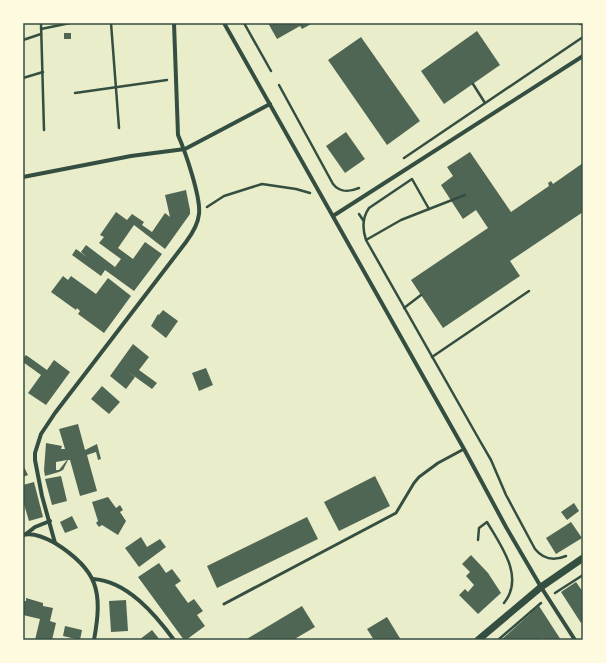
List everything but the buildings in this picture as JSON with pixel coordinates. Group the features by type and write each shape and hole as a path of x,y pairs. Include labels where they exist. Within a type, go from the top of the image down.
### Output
{"street":[{"path":"55,543 42,496 35,460 35,453 41,434 54,413 186,242 195,226 199,212 198,198 184,149 178,135 174,23"},
{"path":"224,23 464,449 506,527 541,587 575,640"},
{"path":"333,216 583,56"},
{"path":"23,177 131,156 184,149 270,104"},
{"path":"24,534 34,527 50,521"},
{"path":"24,534 39,536 55,543 75,556 93,578 98,602 98,615 94,640"},
{"path":"478,640 541,587 583,558"},
{"path":"93,578 110,582 138,600 156,617 174,640"}],"lane":[{"path":"224,604 396,513 419,477 438,463 464,449"}],"path":[{"path":"41,23 44,130"},
{"path":"41,29 70,23"},
{"path":"111,23 119,128"},
{"path":"244,23 271,71"},
{"path":"23,40 41,34"},
{"path":"402,160 583,38"},
{"path":"23,78 43,72"},
{"path":"75,93 176,79"},
{"path":"473,84 485,103"},
{"path":"279,86 333,184 340,190 347,191 355,190 365,185"},
{"path":"429,209 412,179 369,208 363,221 363,229 366,240 487,454 506,495 535,549 541,556 551,559 562,558 571,553"},
{"path":"199,212 224,196 262,184 296,189 322,196"},
{"path":"347,191 349,195"},
{"path":"366,240 401,220 465,195"},
{"path":"359,214 363,221"},
{"path":"432,357 528,290"},
{"path":"404,308 421,296"},
{"path":"478,540 479,528 487,522 511,566 511,590 502,606"},
{"path":"554,594 583,575"},
{"path":"498,640 543,602"}]}
